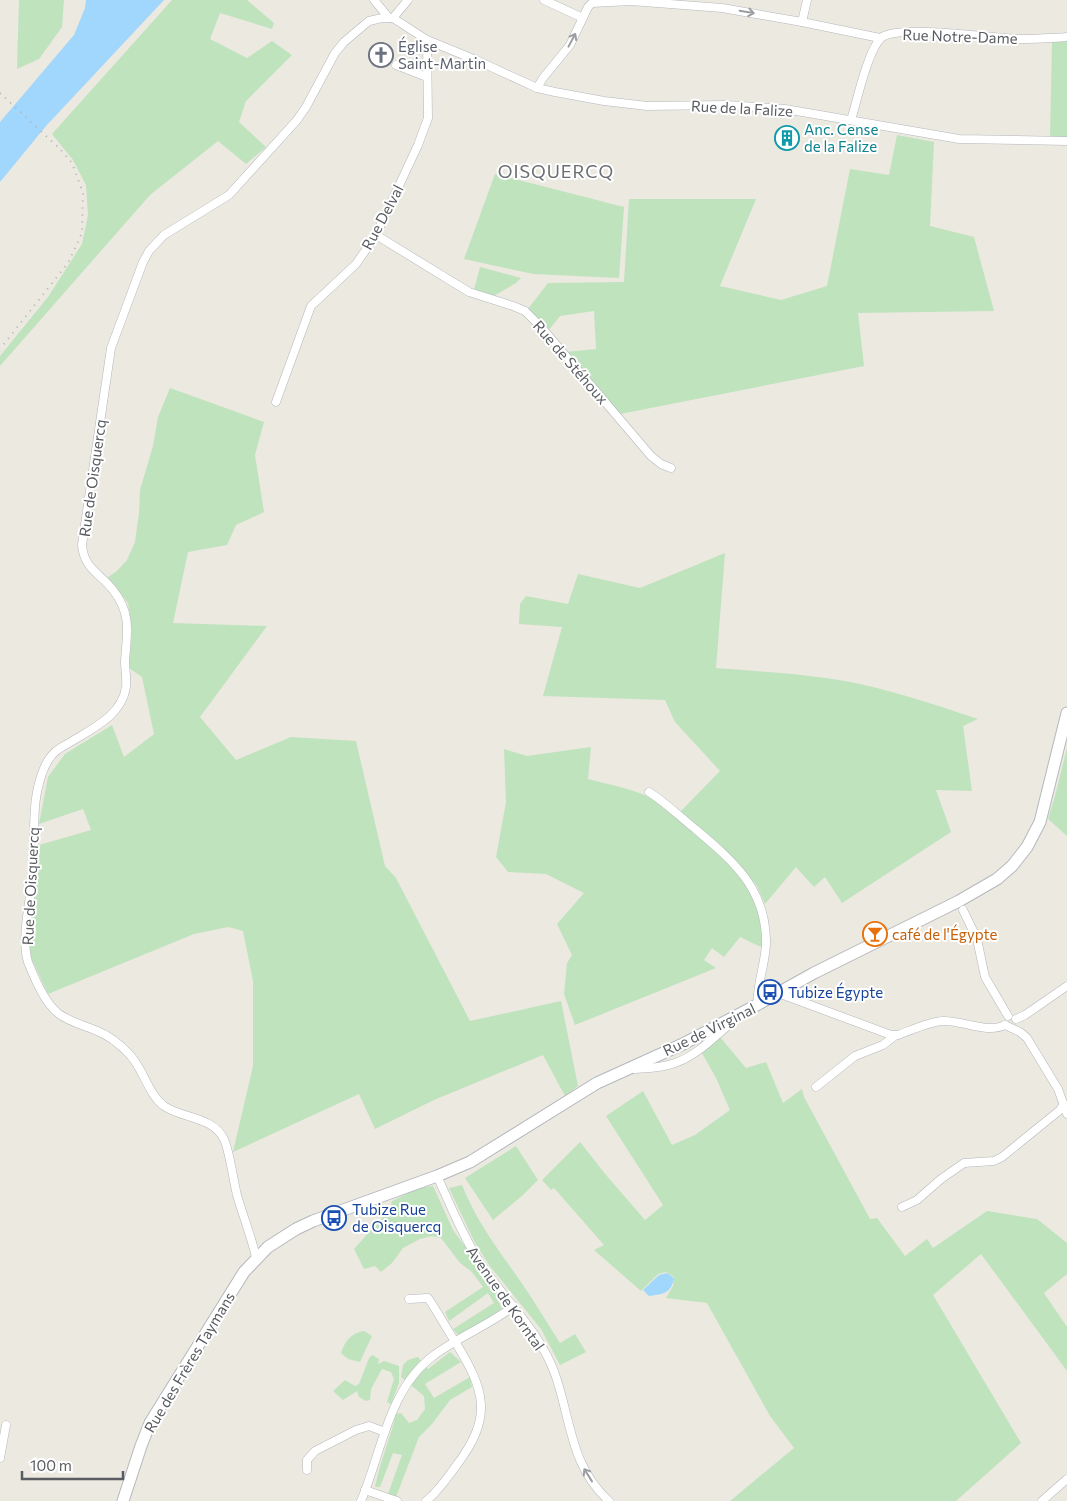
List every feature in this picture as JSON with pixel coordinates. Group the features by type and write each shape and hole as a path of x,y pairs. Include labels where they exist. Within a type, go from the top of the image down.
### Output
{"street":[{"name":"Rue de la Falize","path":"374,0 390,18 427,40 537,88 555,92 647,106 704,104 784,109 959,139 1067,141"},
{"path":"390,18 408,0"},
{"path":"544,0 582,18"},
{"path":"802,22 807,0"},
{"path":"537,88 570,45 582,18 592,3 632,1 722,8 880,38"},
{"name":"Rue de Oisquercq","path":"256,1257 237,1196 224,1139 215,1128 204,1121 174,1112 162,1104 154,1094 139,1066 129,1054 108,1037 73,1022 58,1013 40,988 28,963 25,943 34,866 34,808 37,790 49,758 58,749 105,721 114,713 124,696 126,686 125,664 128,624 126,612 112,589 87,563 82,545 112,348 143,262 149,251 164,235 224,198 265,156 297,120 335,53 344,42 369,21 390,18"},
{"name":"Rue Notre-Dame","path":"850,120 870,58 880,38 888,34 923,32 977,34 1028,39 1067,37"},
{"name":"Rue Delval","path":"276,402 312,306 356,264 376,235 418,145 428,118 427,40"},
{"path":"396,65 427,77"},
{"name":"Rue de Stéhoux","path":"376,235 469,292 514,306 528,313 651,456 661,464 671,468"},
{"name":"Rue de Virginal","path":"256,1257 296,1228 438,1176 488,1152 597,1083 682,1044 997,879 1012,866 1029,845 1040,822 1065,731 1067,713"},
{"path":"649,792 717,848 738,868 751,884 762,912 766,937 764,965 757,997 758,1005"},
{"path":"963,910 977,939 985,977 1008,1016 1016,1019"},
{"path":"778,993 890,1035 896,1035 943,1021 1004,1026 1015,1024 1016,1019 1025,1015 1067,986"},
{"path":"1004,1026 1008,1016"},
{"path":"1004,1026 1021,1033 1026,1038 1058,1089 1067,1114"},
{"path":"816,1087 855,1056 884,1045 896,1035"},
{"path":"902,1207 917,1200 941,1179 964,1164 994,1161 1002,1157 1064,1104"},
{"name":"Avenue de Korntal","path":"438,1176 472,1250 481,1265 539,1341 554,1372 573,1444 587,1475 608,1501"},
{"name":"Rue des Frères Taymans","path":"122,1501 150,1423 234,1286 256,1257"},
{"path":"409,1299 428,1298 477,1382 481,1400 480,1417 475,1436 468,1450 426,1501"},
{"path":"361,1501 396,1403 411,1378 431,1357 514,1306"},
{"path":"0,1458 6,1426"},
{"path":"307,1470 307,1460 315,1451 356,1430 368,1426 386,1432"},
{"path":"1042,1501 1067,1479"},
{"path":"365,1490 397,1501"}],"green space":[{"path":"19,0 64,0 62,27 39,59 17,69"},
{"path":"172,0 247,0 274,23 272,29 220,13 210,39 247,58 272,41 292,55 246,101 239,122 266,147 246,164 218,141 150,195 0,366 0,356 48,297 82,244 88,215 86,185 73,160 52,134"},
{"path":"1067,41 1067,137 1050,137 1052,42"},
{"path":"897,135 934,142 930,226 974,237 994,311 858,313 864,366 620,414 566,352 596,349 594,311 560,316 548,331 528,309 548,283 624,282 629,199 756,199 720,286 781,300 827,286 850,169 889,175"},
{"path":"495,174 624,207 619,278 533,274 464,259"},
{"path":"480,267 521,278 494,296 474,290"},
{"path":"170,388 264,422 255,455 264,512 236,525 227,545 188,552 173,623 267,626 200,717 236,760 291,737 356,741 385,866 396,878 470,1021 561,1001 578,1086 565,1096 543,1055 434,1100 375,1129 359,1094 233,1152 253,1066 253,981 243,931 228,927 194,934 48,994 27,949 39,845 91,830 83,809 39,824 48,777 65,754 112,725 124,757 154,734 142,677 129,668 132,630 128,603 108,577 117,571 127,560 135,542 140,490 153,446 158,417"},
{"path":"725,553 716,668 806,676 860,684 978,719 963,726 972,791 936,790 951,832 842,903 825,877 814,887 796,867 765,904 757,886 735,860 680,812 720,771 675,722 665,700 543,696 562,627 519,624 520,604 526,596 568,604 578,574 640,588"},
{"path":"591,747 588,779 618,786 656,801 713,848 739,875 757,907 763,948 740,937 724,957 712,948 704,960 716,968 575,1025 564,994 567,963 572,955 557,924 584,893 546,874 508,872 496,857 506,802 504,749 527,756"},
{"path":"1067,748 1067,836 1048,819"},
{"path":"720,1037 746,1068 766,1062 783,1103 802,1089 804,1097 870,1219 877,1218 905,1256 927,1239 933,1248 987,1211 1037,1219 1067,1243 1067,1274 1044,1293 1067,1327 1067,1371 981,1254 933,1295 1021,1443 956,1501 730,1501 794,1448 770,1416 707,1303 666,1298 673,1286 674,1277 666,1272 658,1274 641,1291 594,1250 604,1245 554,1188 551,1190 542,1180 580,1142 645,1220 663,1205 606,1116 643,1091 672,1145 695,1135 730,1110 716,1078 702,1053"},
{"path":"516,1146 538,1180 493,1220 465,1178"},
{"path":"462,1185 476,1215 560,1343 575,1334 586,1352 560,1365 541,1329 489,1265 474,1241 449,1188"},
{"path":"433,1186 453,1230 469,1252 480,1275 495,1292 502,1309 459,1336 453,1329 494,1303 488,1293 449,1321 445,1312 483,1287 472,1272 460,1263 441,1238 432,1236 420,1239 403,1248 392,1263 381,1272 375,1266 364,1269 354,1249 390,1209 392,1201 419,1188"},
{"path":"364,1331 372,1336 360,1362 348,1359 341,1353 344,1345 349,1338"},
{"path":"450,1352 461,1362 425,1384 434,1398 470,1377 472,1387 450,1400 432,1424 419,1437 396,1497 388,1494 402,1455 393,1453 380,1487 375,1487 396,1414 401,1413 409,1423 417,1420 425,1409 424,1396 401,1377 403,1365 408,1360 418,1357 428,1369"},
{"path":"372,1355 379,1359 378,1364 384,1361 399,1366 399,1383 391,1404 387,1402 394,1379 391,1372 382,1369 371,1389 370,1400 366,1401 359,1397 357,1391 343,1400 333,1391 345,1380 355,1386 359,1384 369,1358"}],"water":[{"path":"86,0 164,0 46,126 0,182 0,122 74,35 85,8"},
{"path":"667,1273 674,1278 671,1287 666,1292 649,1296 643,1290 659,1275"}],"railway":[{"path":"0,93 60,149 72,163 83,193 82,233 68,263 0,349"}],"place":[{"name":"Église Saint-Martin","path":"381,55"},
{"name":"Anc. Cense de la Falize","path":"787,138"},
{"name":"café de l'Égypte","path":"875,934"},
{"name":"Tubize Égypte","path":"770,992"},
{"name":"Tubize Rue de Oisquercq","path":"334,1218"}],"district":[{"name":"OISQUERCQ","path":"556,171"}]}
